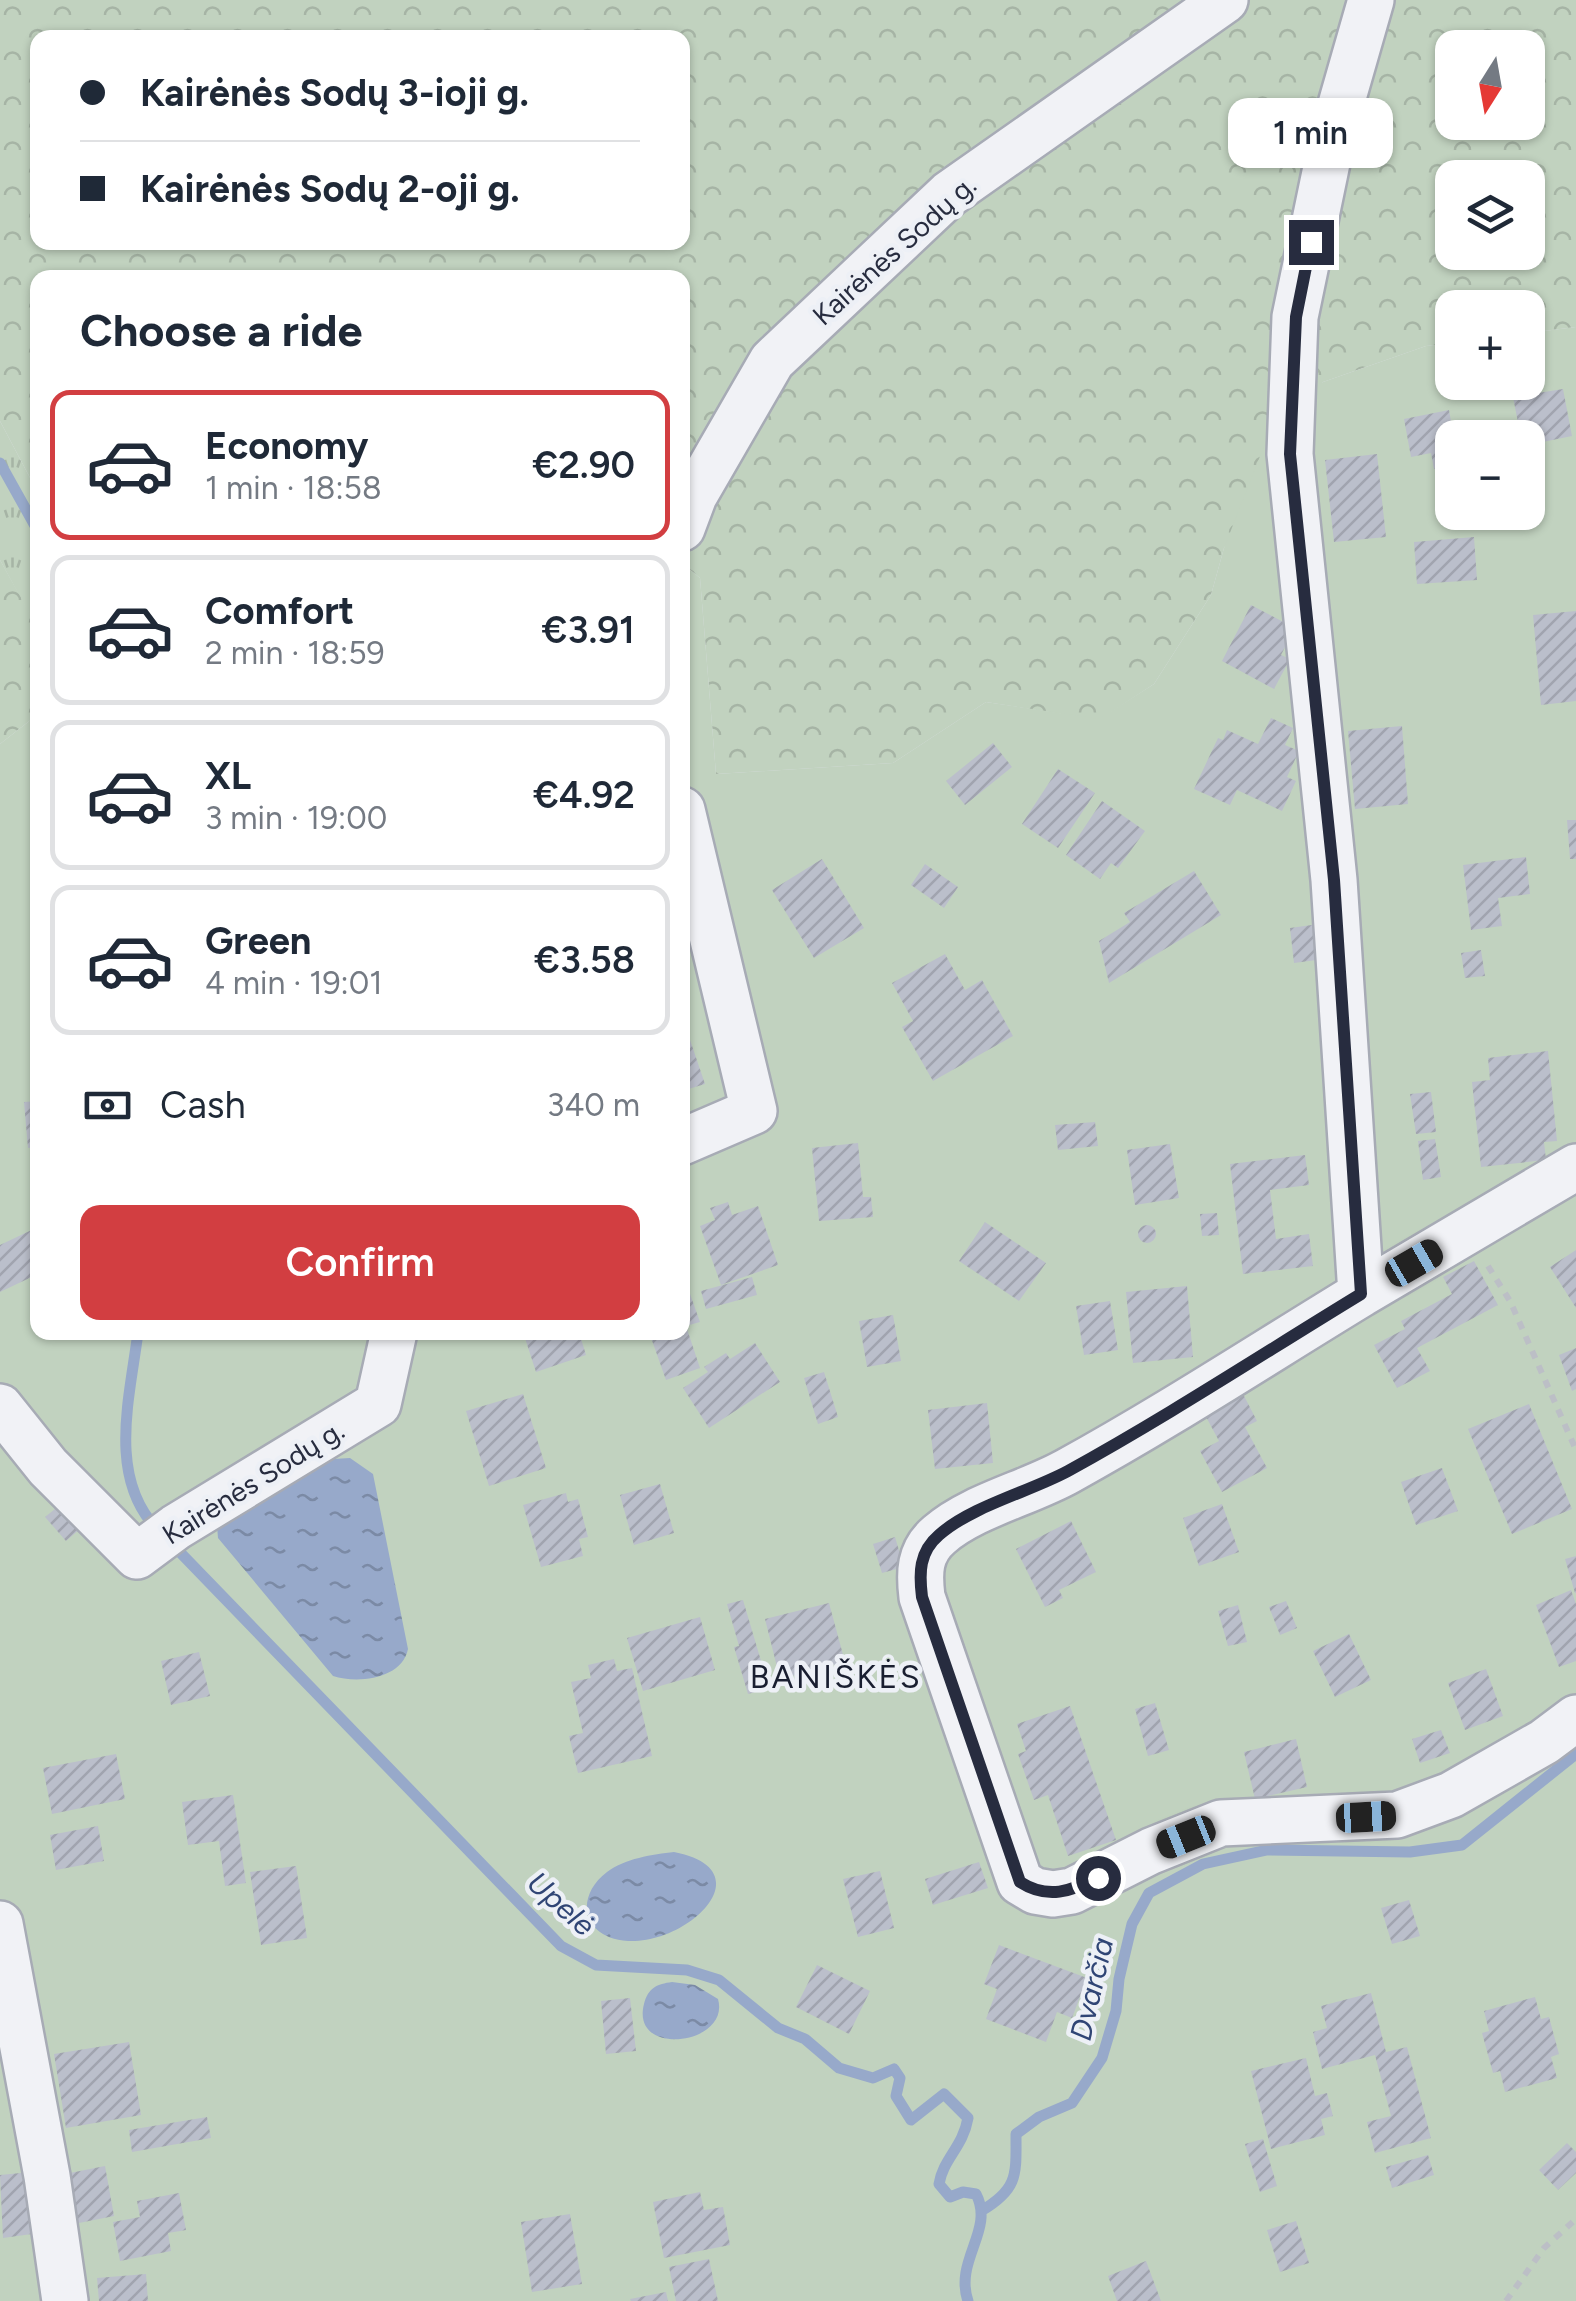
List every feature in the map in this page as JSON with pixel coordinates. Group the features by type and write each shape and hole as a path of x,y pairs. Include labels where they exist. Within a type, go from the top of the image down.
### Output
{"street":[{"name":"Kairėnės Sodų g.","path":"690,507 772,361 949,194 1225,0"},
{"path":"1361,1294 1334,880 1290,454 1296,317 1334,129 1370,0"},
{"path":"690,843 754,1111 690,1139"},
{"path":"1576,1167 1067,1472 955,1524 937,1536 924,1552 919,1572 922,1597 1020,1882 1035,1891 1072,1891 1151,1851 1221,1823 1397,1815 1451,1794 1544,1742 1576,1718"},
{"name":"Kairėnės Sodų g.","path":"0,1406 48,1467 137,1556 378,1404 392,1340"},
{"path":"0,1924 47,2176 65,2301"}],"path":[{"path":"1467,1233 1510,1302 1576,1450"},
{"path":"1506,2301 1544,2248 1576,2218"}],"green space":[{"path":"0,0 1576,0 1576,327 1545,331 1545,290 1435,290 1435,345 1323,382 1224,548 1211,595 1154,684 1099,720 986,702 893,763 716,774 700,578 690,570 690,270 30,270 30,478 0,421"},
{"path":"1576,327 1576,2301 0,2301 0,744 30,720 30,1340 690,1340 690,570 700,578 716,774 893,763 986,702 1099,719 1154,684 1211,595 1224,548 1264,446 1323,382 1435,345 1435,400 1545,400 1545,331"},
{"path":"0,421 30,478 30,615 0,560"},
{"path":"0,560 30,614 30,720 0,744"}],"water":[{"path":"350,1458 373,1474 408,1649 397,1667 366,1679 333,1676 218,1538 217,1526 224,1512 333,1459"},
{"path":"674,1852 701,1861 714,1874 716,1889 693,1919 651,1939 628,1941 613,1938 592,1924 587,1904 590,1893 607,1872 630,1860"},
{"path":"672,1982 695,1985 718,1999 718,2015 710,2027 681,2039 651,2032 644,2021 648,1994"}],"building":[{"path":"1563,389 1572,436 1545,442 1545,420 1517,420 1514,400 1545,400 1545,392"},
{"path":"1449,410 1451,420 1435,420 1435,469 1431,453 1411,457 1404,419"},
{"path":"1377,454 1386,537 1334,542 1325,460"},
{"path":"1474,537 1477,580 1417,584 1414,542"},
{"path":"1251,605 1295,628 1281,655 1290,659 1274,689 1222,661"},
{"path":"1576,611 1576,701 1541,705 1533,615"},
{"path":"1271,718 1293,728 1285,745 1299,751 1287,777 1296,781 1282,811 1237,790 1230,805 1194,789 1218,738 1223,740 1227,730 1258,744"},
{"path":"1402,726 1408,804 1355,809 1348,731"},
{"path":"993,743 1012,767 965,805 946,781"},
{"path":"1058,769 1095,793 1058,848 1022,824"},
{"path":"1102,801 1145,831 1118,868 1111,863 1100,879 1066,855"},
{"path":"1567,820 1576,820 1576,859 1570,859"},
{"path":"1526,857 1530,894 1498,898 1502,926 1471,930 1463,865"},
{"path":"822,859 864,928 814,958 772,890"},
{"path":"925,864 958,887 944,908 911,885"},
{"path":"1194,871 1221,915 1109,983 1099,941 1130,922 1124,913"},
{"path":"1319,924 1324,959 1294,963 1290,928"},
{"path":"1481,950 1485,976 1465,978 1461,953"},
{"path":"945,954 965,990 982,980 1013,1036 933,1081 902,1027 913,1021 892,983"},
{"path":"690,1040 705,1084 690,1089"},
{"path":"1548,1051 1557,1141 1544,1142 1546,1160 1481,1167 1472,1082 1490,1080 1488,1058"},
{"path":"1431,1092 1436,1132 1416,1134 1410,1094"},
{"path":"24,1102 30,1102 30,1148 28,1148"},
{"path":"1095,1122 1098,1146 1058,1150 1055,1125"},
{"path":"1435,1139 1441,1177 1423,1180 1418,1141"},
{"path":"858,1143 863,1197 871,1197 873,1217 819,1221 812,1148"},
{"path":"1170,1144 1179,1198 1135,1205 1127,1150"},
{"path":"1305,1155 1309,1185 1270,1190 1276,1239 1309,1234 1313,1266 1243,1274 1230,1164"},
{"path":"728,1202 732,1215 758,1206 778,1265 721,1285 700,1226 715,1220 710,1208"},
{"path":"1217,1213 1219,1235 1202,1236 1200,1214"},
{"path":"985,1222 1046,1263 1019,1301 959,1261"},
{"path":"1147,1225 1156,1234 1147,1243 1138,1234"},
{"path":"30,1231 30,1278 0,1292 0,1245"},
{"path":"1576,1250 1576,1308 1550,1267"},
{"path":"1474,1261 1498,1305 1417,1348 1430,1371 1397,1388 1374,1345 1405,1329 1401,1321 1452,1294 1443,1277"},
{"path":"752,1277 757,1295 706,1309 701,1291"},
{"path":"1187,1286 1193,1357 1133,1363 1126,1292"},
{"path":"690,1294 700,1322 690,1325"},
{"path":"1110,1301 1118,1350 1084,1355 1076,1306"},
{"path":"893,1315 901,1361 867,1367 859,1321"},
{"path":"690,1338 700,1368 666,1380 652,1340"},
{"path":"526,1340 581,1340 586,1355 536,1372"},
{"path":"755,1343 780,1382 709,1428 683,1388 708,1372 704,1367 726,1353 730,1359"},
{"path":"1576,1348 1576,1389 1572,1391 1559,1355"},
{"path":"824,1372 838,1417 818,1424 804,1378"},
{"path":"1242,1392 1257,1421 1245,1427 1267,1468 1222,1492 1200,1451 1219,1441 1204,1413"},
{"path":"523,1394 546,1468 489,1486 466,1411"},
{"path":"987,1403 993,1463 935,1469 928,1410"},
{"path":"1529,1404 1572,1509 1512,1534 1468,1429"},
{"path":"1442,1468 1458,1511 1416,1525 1401,1482"},
{"path":"660,1484 674,1533 634,1545 620,1495"},
{"path":"566,1493 568,1502 578,1499 588,1537 579,1539 583,1556 541,1567 523,1505"},
{"path":"1222,1504 1239,1552 1199,1566 1183,1518"},
{"path":"60,1505 80,1529 66,1541 45,1517"},
{"path":"1071,1521 1096,1572 1059,1590 1063,1598 1045,1607 1016,1549"},
{"path":"895,1537 904,1567 882,1573 873,1544"},
{"path":"1576,1556 1576,1593 1575,1593 1565,1559"},
{"path":"1571,1590 1576,1604 1576,1661 1559,1667 1536,1605"},
{"path":"743,1600 769,1688 748,1694 727,1604"},
{"path":"1286,1601 1297,1628 1280,1635 1269,1607"},
{"path":"829,1603 845,1662 780,1679 765,1619"},
{"path":"1238,1605 1247,1642 1228,1646 1218,1611"},
{"path":"700,1617 715,1670 643,1691 627,1638"},
{"path":"1349,1634 1371,1680 1335,1697 1313,1651"},
{"path":"199,1652 210,1696 171,1705 161,1661"},
{"path":"614,1659 617,1671 632,1668 652,1756 578,1773 569,1736 583,1733 571,1682 591,1678 588,1665"},
{"path":"1486,1669 1503,1716 1465,1730 1448,1683"},
{"path":"1155,1703 1169,1750 1148,1756 1135,1709"},
{"path":"1070,1706 1116,1840 1068,1856 1048,1795 1034,1800 1018,1754 1026,1751 1017,1724"},
{"path":"1441,1730 1450,1753 1420,1763 1412,1739"},
{"path":"1296,1739 1307,1787 1255,1799 1244,1752"},
{"path":"116,1754 125,1799 52,1814 43,1768"},
{"path":"233,1795 246,1883 225,1886 219,1841 188,1845 182,1802"},
{"path":"98,1826 104,1861 56,1870 50,1835"},
{"path":"979,1862 988,1888 933,1905 925,1879"},
{"path":"296,1866 307,1938 261,1945 250,1872"},
{"path":"880,1871 894,1928 858,1937 843,1879"},
{"path":"1409,1900 1420,1936 1392,1944 1381,1908"},
{"path":"999,1945 1087,1978 1072,2018 1057,2012 1046,2042 986,2019 997,1989 984,1984"},
{"path":"817,1965 870,1991 849,2034 796,2007"},
{"path":"1371,1993 1386,2052 1407,2047 1431,2138 1375,2153 1367,2122 1391,2116 1375,2055 1322,2069 1313,2032 1327,2028 1321,2006"},
{"path":"1535,1997 1541,2019 1549,2017 1559,2054 1551,2057 1557,2078 1505,2092 1500,2071 1493,2073 1482,2033 1489,2031 1484,2011"},
{"path":"630,1998 636,2051 606,2054 601,2001"},
{"path":"129,2042 141,2115 66,2128 54,2054"},
{"path":"1306,2058 1315,2096 1327,2093 1333,2116 1321,2119 1325,2135 1271,2149 1251,2071"},
{"path":"207,2117 211,2138 132,2152 129,2130"},
{"path":"1263,2139 1277,2186 1260,2192 1245,2144"},
{"path":"1567,2143 1576,2152 1576,2173 1558,2190 1539,2170"},
{"path":"1428,2155 1434,2175 1392,2188 1386,2167"},
{"path":"105,2166 114,2216 74,2224 65,2174"},
{"path":"31,2172 39,2233 3,2238 0,2175"},
{"path":"700,2192 704,2210 723,2207 730,2245 664,2258 653,2202"},
{"path":"179,2193 186,2230 168,2233 171,2251 120,2261 113,2222 140,2217 137,2201"},
{"path":"570,2214 582,2284 532,2292 521,2222"},
{"path":"1296,2221 1309,2263 1280,2272 1267,2230"},
{"path":"709,2259 718,2301 676,2301 669,2267"},
{"path":"1146,2261 1161,2301 1117,2301 1108,2276"},
{"path":"146,2274 148,2301 99,2301 97,2278"},
{"path":"666,2292 668,2301 630,2299"}],"waterway":[{"name":"Upelė","path":"0,463 30,517"},
{"name":"Upelė","path":"137,1340 127,1409 127,1461 142,1508 157,1529"},
{"name":"Upelė","path":"170,1542 561,1946 596,1965 687,1970 719,1980 778,2028 805,2039 839,2068 873,2078 894,2069 900,2078 896,2096 911,2120 944,2094 968,2118 939,2184 950,2197 963,2192 976,2194 981,2207 966,2272 968,2301"},
{"name":"Dvarčia","path":"981,2211 1009,2188 1016,2160 1016,2134 1039,2117 1072,2103 1102,2058 1116,2011 1132,1924 1149,1893 1203,1864 1267,1850 1410,1852 1462,1845 1576,1754"}],"district":[{"name":"BANIŠKĖS","path":"836,1677"}],"route":[{"path":"1098,1878 1072,1891 1053,1894 1035,1891 1020,1882 922,1597 919,1572 924,1552 937,1536 955,1524 1067,1472 1361,1294 1334,880 1290,454 1296,317 1311,242"}]}
